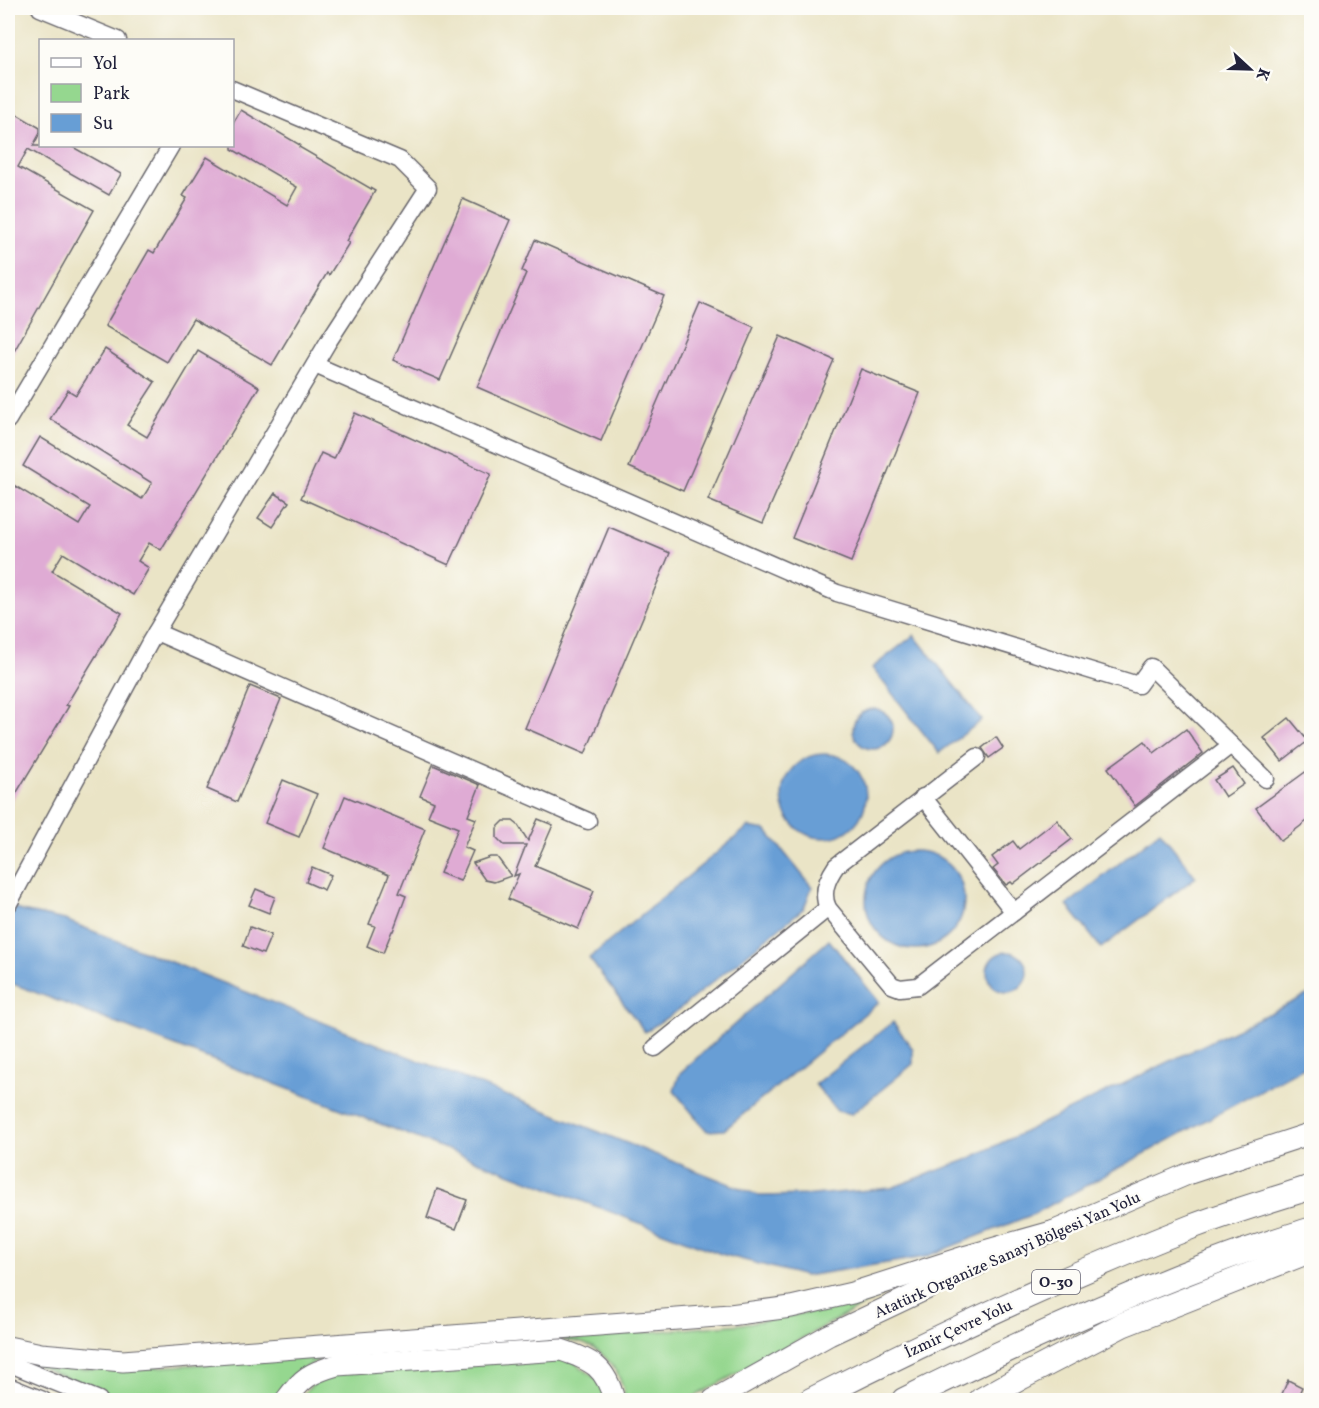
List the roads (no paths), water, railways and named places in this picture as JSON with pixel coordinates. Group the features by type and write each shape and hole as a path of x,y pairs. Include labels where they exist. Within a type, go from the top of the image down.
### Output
{"highway":[{"name":"İzmir Çevre Yolu","path":"811,1401 985,1314 1056,1283 1193,1226 1311,1187"},
{"name":"O-30","path":"904,1401 1008,1349 1140,1291 1214,1262 1311,1229"},
{"path":"981,1401 1122,1325 1311,1250"}],"main road":[{"name":"Atatürk Organize Sanayi Bölgesi Yan Yolu","path":"713,1401 829,1335 941,1281 1190,1173 1311,1133"},
{"path":"8,1347 41,1354 123,1361 730,1315 791,1307 852,1293 1055,1231"},
{"path":"286,1401 298,1384 313,1372 337,1365 561,1350 585,1357 600,1368 610,1386 614,1401"},
{"path":"8,1395 18,1401"}],"street":[{"path":"40,8 116,39"},
{"path":"8,904 15,881 156,632 315,365 428,188 400,160 234,90"},
{"path":"8,420 170,147"},
{"path":"315,365 837,593 1138,685 1152,668 1266,779"},
{"path":"156,632 588,822"},
{"path":"977,757 836,866 829,877 825,892 828,908 892,985 900,988 918,986 1231,745"},
{"path":"923,797 1014,912"},
{"path":"655,1048 828,908"},
{"path":"8,1363 99,1401"},
{"path":"8,1386 43,1401"}],"water":[{"path":"914,635 982,720 939,753 872,668"},
{"path":"873,709 887,715 893,729 887,743 873,749 859,743 853,729 859,715"},
{"path":"824,754 840,757 854,766 863,780 866,796 863,812 854,826 840,835 824,838 808,835 794,826 785,812 782,796 785,780 794,766 808,757"},
{"path":"748,827 766,830 812,887 804,908 677,1011 645,1032 589,958"},
{"path":"1160,831 1196,877 1101,948 1067,905"},
{"path":"915,851 934,855 949,866 960,881 964,900 960,919 949,934 934,945 915,949 896,945 881,934 870,919 866,900 870,881 881,866 896,855"},
{"path":"8,904 22,911 65,920 760,1196 813,1195 891,1188 966,1160 1311,993 1311,1063 1034,1214 925,1257 805,1276 721,1254 8,982"},
{"path":"829,940 879,1002 724,1130 707,1131 674,1091 680,1073"},
{"path":"1007,952 1015,953 1021,958 1026,964 1026,980 1021,986 1015,991 1007,992 999,991 993,986 988,980 987,972 988,964 993,958 999,953"},
{"path":"893,1022 913,1049 913,1064 852,1114 837,1111 815,1084"}]}
